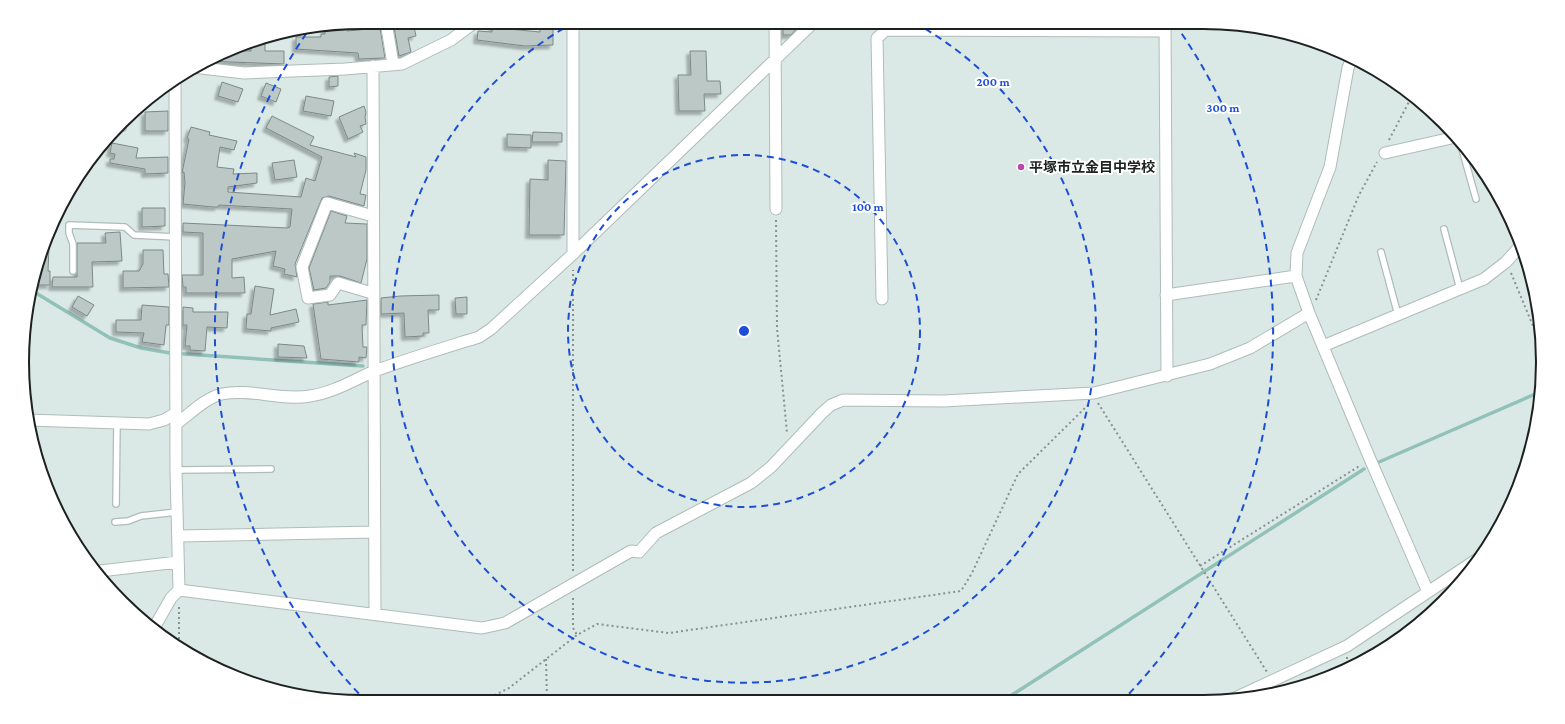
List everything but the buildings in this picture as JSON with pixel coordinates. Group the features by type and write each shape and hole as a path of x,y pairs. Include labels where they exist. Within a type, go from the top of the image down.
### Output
{"street":[{"path":"387,29 393,64"},
{"path":"205,68 244,73 402,64 451,40 466,29"},
{"path":"573,29 573,254"},
{"path":"775,29 776,209"},
{"path":"34,420 149,424 176,418 221,394 235,393 292,398 311,396 349,384 373,372 479,336 491,329 573,254 807,29"},
{"path":"882,299 877,38 886,30 902,29"},
{"path":"1165,29 1167,376"},
{"path":"1350,63 1330,167 1297,253 1296,276 1308,310 1370,459 1428,592"},
{"path":"373,66 372,293 375,614"},
{"path":"156,624 171,598 179,590 176,470 175,86"},
{"path":"1382,157 1450,139"},
{"path":"372,293 338,283 330,295 308,298 302,267 327,203 373,216"},
{"path":"1323,346 1484,279 1506,262 1516,250"},
{"path":"1166,295 1296,276"},
{"path":"179,590 482,628 505,623 631,551 640,552 656,533 751,483 771,467 831,405 844,400 942,401 1094,392 1167,376 1210,364 1250,348 1308,310"},
{"path":"178,536 374,532"},
{"path":"103,571 178,562"},
{"path":"1250,691 1347,646 1465,567"}],"lane":[{"path":"1464,155 1476,199"},
{"path":"73,271 73,244 69,234 69,225 125,227 134,235 176,237"},
{"path":"1444,229 1460,289"},
{"path":"1381,252 1398,315"},
{"path":"116,504 117,423"},
{"path":"176,470 271,469"},
{"path":"115,522 128,521 141,516 177,512"}],"path":[{"path":"1388,141 1409,101"},
{"path":"1308,310 1314,304 1359,196 1382,157"},
{"path":"776,209 777,328 787,436 792,444"},
{"path":"573,254 573,628 577,635"},
{"path":"1506,262 1534,328"},
{"path":"1095,398 1272,682"},
{"path":"495,695 510,688 577,635 597,624 669,633 961,591 972,574 1018,474 1090,403"},
{"path":"1201,567 1370,459"},
{"path":"179,590 179,640"},
{"path":"546,659 547,695"}],"waterway":[{"path":"36,293 110,338 141,348 170,353 363,366"},
{"path":"1379,462 1534,395"},
{"path":"1012,695 1364,469"}],"place":[{"name":"平塚市立金目中学校","path":"1021,167"}]}
